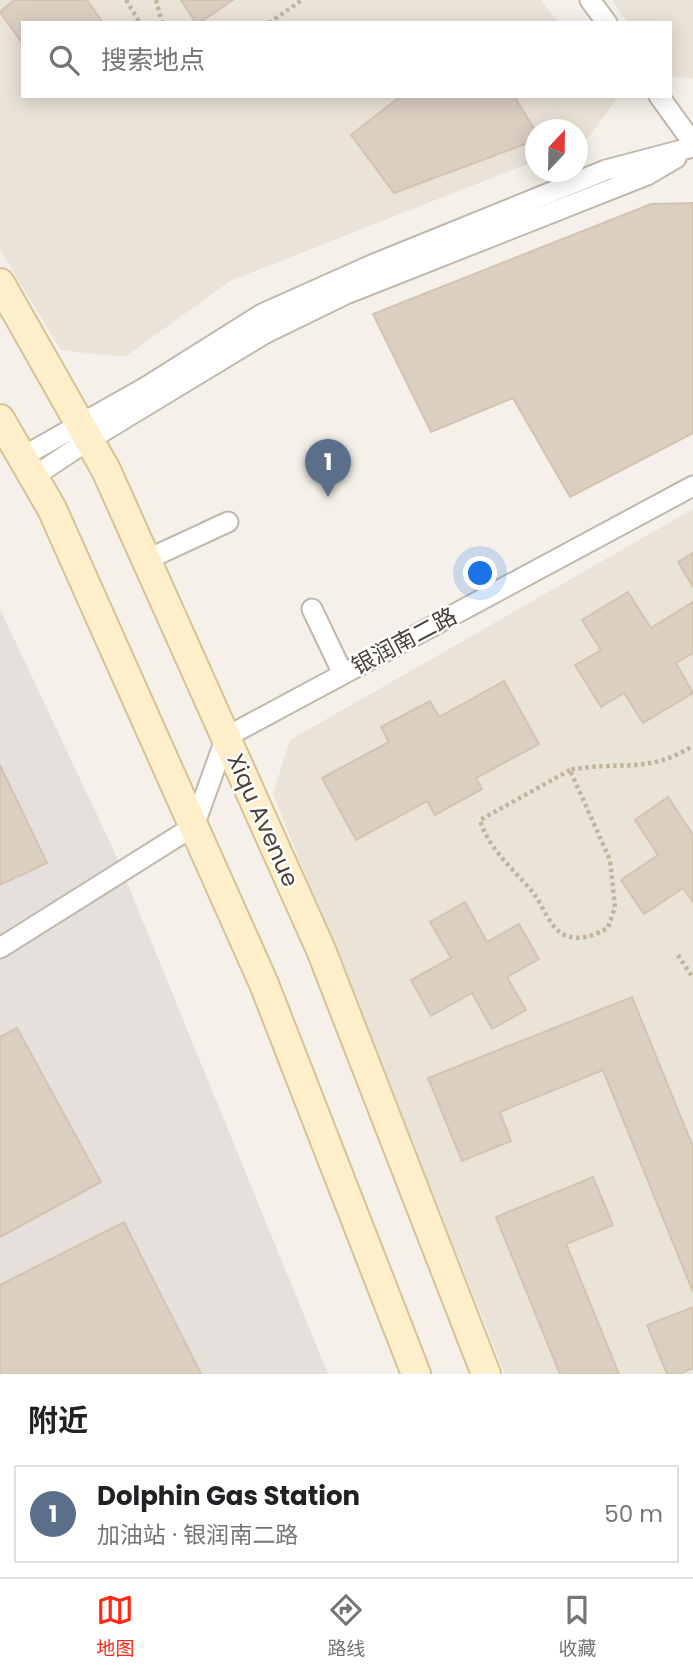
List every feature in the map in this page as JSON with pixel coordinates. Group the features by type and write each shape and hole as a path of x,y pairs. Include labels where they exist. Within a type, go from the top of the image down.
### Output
{"main road":[{"name":"Xiqu Avenue","path":"0,283 106,470 321,950 486,1374"},
{"path":"0,419 52,509 264,985 416,1374"}],"street":[{"path":"590,0 606,21"},
{"path":"28,467 84,432 264,334 346,294 647,175 693,146 660,98"},
{"name":"银润南二路","path":"226,737 693,486"},
{"path":"146,560 228,522"},
{"path":"312,609 343,674"},
{"path":"0,948 194,826 226,737"}],"path":[{"path":"126,0 139,21"},
{"path":"156,0 161,21"},
{"path":"272,21 302,0"},
{"path":"570,769 610,860 615,907 608,928 589,938 565,935 547,918 536,896 507,864 482,828 480,820 570,769 591,766 631,767 662,762 693,746"},
{"path":"678,955 693,978"}],"shaded area":[{"path":"0,0 541,0 557,21 21,21 21,98 617,99 588,138 588,119 525,119 525,165 230,281 125,357 61,350 0,250"},
{"path":"612,0 693,0 693,79 672,76 672,21 627,21"},
{"path":"693,509 693,1374 505,1374 273,794 290,740"},
{"path":"0,609 115,853 328,1374 0,1374"}],"building":[{"path":"14,0 87,0 102,21 21,21 21,41 0,12"},
{"path":"181,0 233,0 202,21 195,21"},
{"path":"398,98 515,98 528,119 525,119 525,144 394,193 351,135"},
{"path":"693,203 693,433 570,497 513,398 431,432 373,314 651,204"},
{"path":"693,553 693,587 678,562"},
{"path":"628,592 651,628 693,602 693,653 676,663 693,693 643,723 624,693 601,707 575,665 601,650 582,620"},
{"path":"504,681 539,744 476,778 482,789 435,815 427,801 356,840 322,778 389,742 381,727 430,701 439,717"},
{"path":"0,765 47,863 0,885"},
{"path":"668,797 693,835 693,902 683,888 644,914 621,880 658,855 635,820"},
{"path":"465,902 487,942 519,924 539,959 507,977 526,1010 492,1029 472,993 431,1016 411,980 451,958 430,922"},
{"path":"632,997 693,1147 693,1292 603,1070 500,1112 511,1141 462,1161 428,1078"},
{"path":"17,1028 101,1182 0,1237 0,1037"},
{"path":"593,1177 613,1225 566,1244 619,1374 560,1374 496,1217"},
{"path":"124,1222 201,1374 0,1374 0,1285"},
{"path":"693,1307 693,1368 679,1374 667,1374 647,1325"}],"place":[{"name":"Dolphin Gas Station","path":"328,497"}]}
